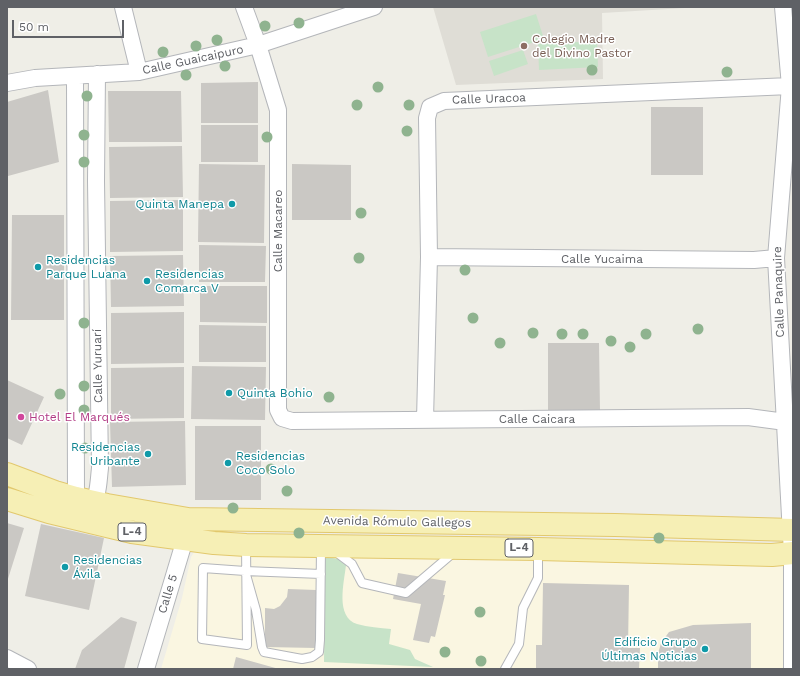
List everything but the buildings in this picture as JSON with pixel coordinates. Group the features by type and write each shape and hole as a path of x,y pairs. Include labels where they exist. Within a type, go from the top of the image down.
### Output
{"main road":[{"name":"Avenida Rómulo Gallegos","path":"7,474 55,492 85,500 150,513 214,543 246,545 321,545 772,554 793,553"},
{"name":"Avenida Rómulo Gallegos","path":"7,499 80,520 132,532 186,529 615,525 792,530"}],"street":[{"path":"123,7 139,72"},
{"name":"Calle Macareo","path":"244,7 258,45 278,110 278,410 282,418"},
{"name":"Calle Guaicaipuro","path":"7,83 34,78 139,72 258,45 374,7"},
{"name":"Calle Panaquire","path":"783,7 790,86 776,258 789,422 793,553 792,669"},
{"name":"Calle Yuruarí","path":"85,500 98,489 100,468 97,74"},
{"name":"Calle Yuruarí","path":"75,76 76,356 85,500 80,520"},
{"name":"Calle Uracoa","path":"425,420 429,257 427,118 430,107 444,101 790,86"},
{"name":"Calle Yucaima","path":"429,257 754,260 776,258"},
{"path":"76,356 98,358"},
{"name":"Calle Caicara","path":"282,418 292,421 748,417 789,422"},
{"name":"Calle 5","path":"146,669 186,529"},
{"path":"7,658 28,669"}],"lane":[{"path":"246,545 246,571 247,645 202,639 203,568 246,571 321,574"},
{"path":"246,571 256,610 264,652 302,659 312,657 319,652 321,545 338,553 352,564 362,583 406,593 458,548"},
{"path":"505,669 519,644 523,608 538,578 538,549"}],"shaded area":[{"name":"Colegio Madre del Divino Pastor","path":"433,7 701,7 602,13 603,79 456,85"},
{"path":"196,549 793,556 793,669 161,669 182,598 191,557"}],"green space":[{"path":"536,14 544,39 488,57 480,32"},
{"path":"597,41 598,67 539,70 538,44"},
{"path":"523,50 528,64 494,76 489,61"},
{"path":"325,557 339,559 346,565 342,599 343,607 350,620 361,625 391,629 389,644 410,650 415,659 433,667 324,662"}],"place":[{"name":"Colegio Madre del Divino Pastor","path":"524,46"},
{"name":"Quinta Manepa","path":"232,204"},
{"name":"Residencias Parque Luana","path":"38,267"},
{"name":"Residencias Comarca V","path":"147,281"},
{"name":"Quinta Bohio","path":"229,393"},
{"name":"Hotel El Marqués","path":"21,417"},
{"name":"Residencias Uribante","path":"148,454"},
{"name":"Residencias Coco Solo","path":"228,463"},
{"name":"Residencias Ávila","path":"65,567"},
{"name":"Edificio Grupo Últimas Noticias","path":"705,649"}]}
